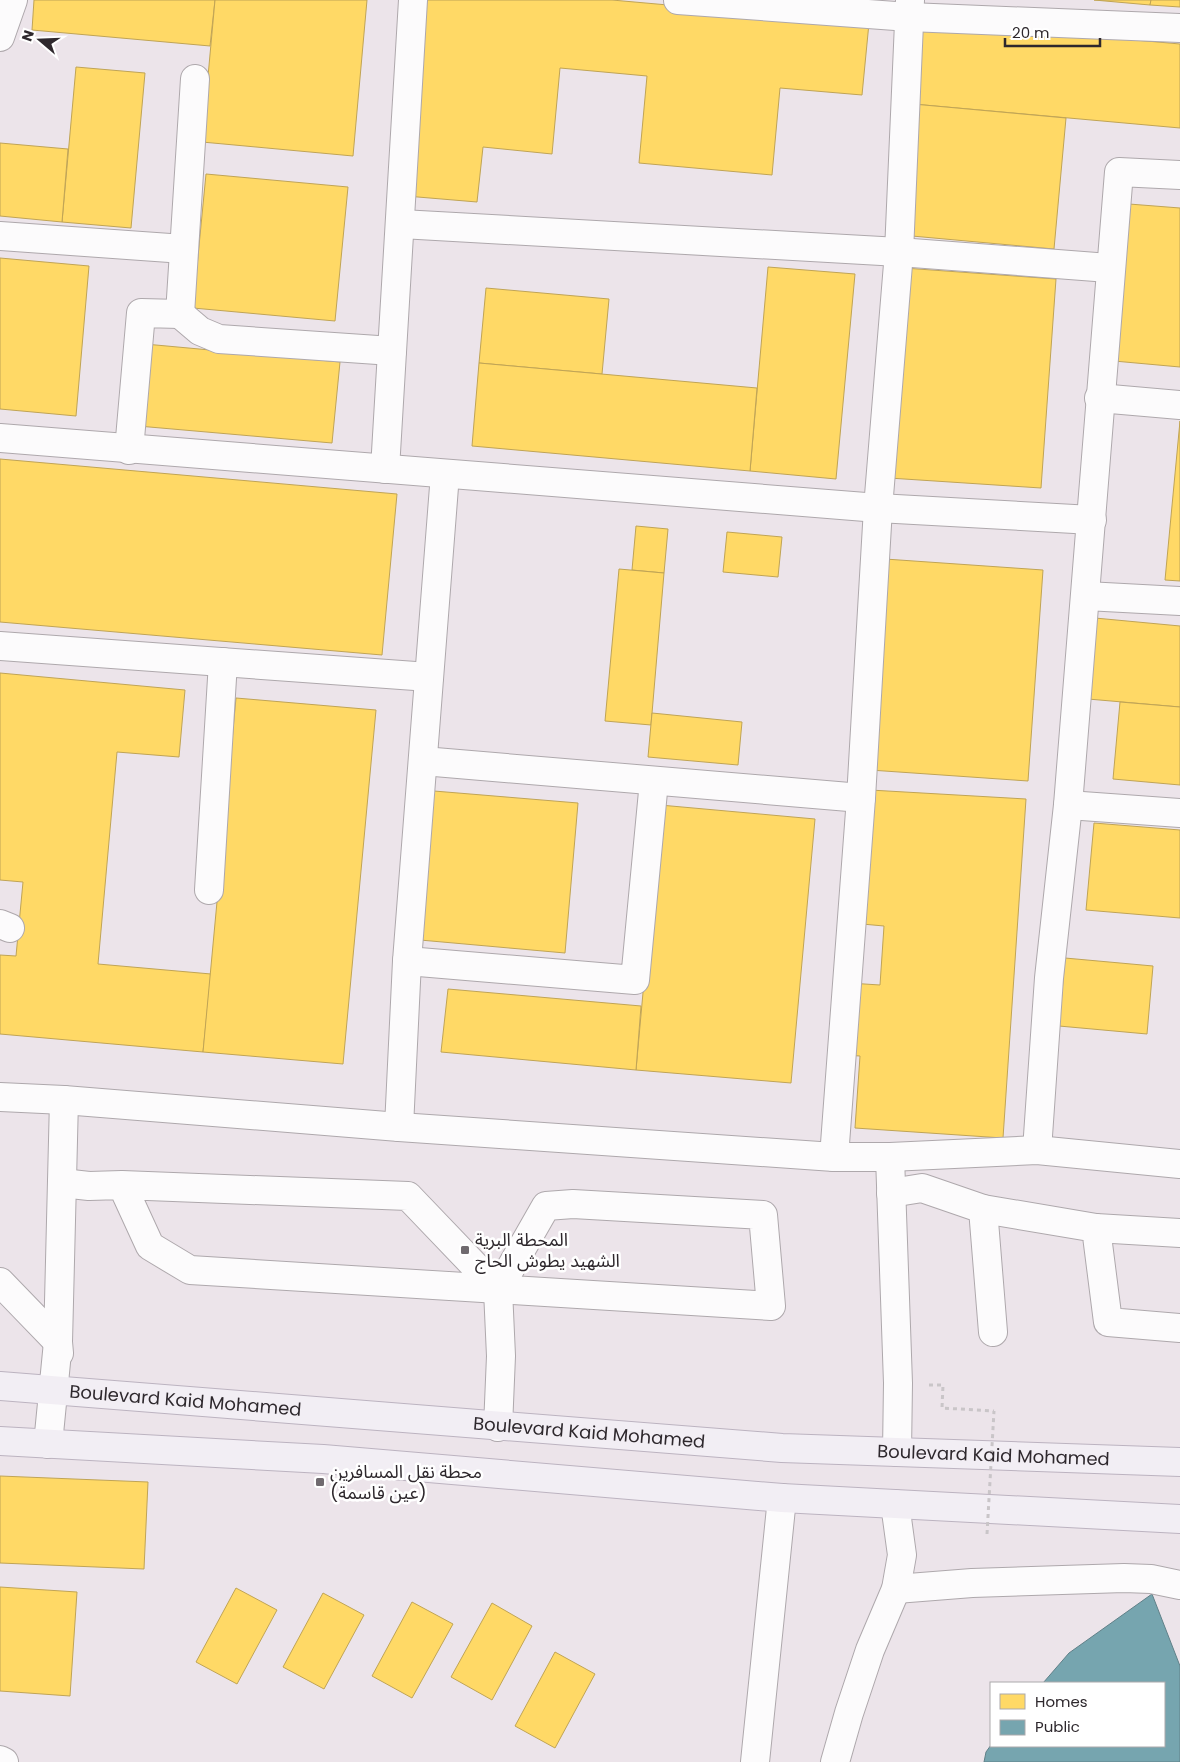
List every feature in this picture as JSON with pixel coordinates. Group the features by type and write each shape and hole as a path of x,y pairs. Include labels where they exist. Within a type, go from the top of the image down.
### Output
{"main road":[{"name":"Boulevard Kaid Mohamed","path":"0,1386 100,1392 498,1427 782,1448 1180,1462"},
{"path":"0,1440 323,1459 782,1498 1180,1519"}],"street":[{"path":"0,37 13,0"},
{"path":"385,469 413,0"},
{"path":"678,0 909,9 1180,28"},
{"path":"834,1157 861,798 878,508 899,252 909,9"},
{"path":"180,314 195,79"},
{"path":"1037,1150 1049,978 1068,806 1086,596 1109,268 1119,172 1180,175"},
{"path":"400,224 899,252 1109,268"},
{"path":"0,236 184,249"},
{"path":"129,450 141,313 180,314 200,331 219,339 392,351"},
{"path":"1099,398 1180,405"},
{"path":"0,438 129,450 878,508 1092,520"},
{"path":"399,1127 407,961 444,474"},
{"path":"1086,596 1180,601"},
{"path":"0,646 429,677"},
{"path":"209,890 223,662"},
{"path":"423,761 861,798"},
{"path":"407,961 635,980 654,781"},
{"path":"1068,806 1180,813"},
{"path":"0,1098 64,1100 399,1127 834,1157 890,1157 1037,1150 1180,1164"},
{"path":"48,1444 51,1390 58,1336 64,1100"},
{"path":"890,1157 898,1383 897,1452"},
{"path":"62,1183 89,1186 122,1185 408,1196 498,1290"},
{"path":"122,1185 150,1246 190,1270 498,1290 771,1306 763,1215 572,1204 546,1206 498,1290 501,1356 498,1427"},
{"path":"891,1193 922,1188 983,1209 1096,1228 1180,1233"},
{"path":"983,1209 993,1332"},
{"path":"1096,1228 1108,1322 1180,1328"},
{"path":"0,1270 58,1336 60,1360 68,1377 100,1392"},
{"path":"0,1282 58,1336"},
{"path":"756,1762 782,1498"},
{"path":"835,1762 870,1650 896,1589 902,1555 895,1504"},
{"path":"896,1589 972,1583 1138,1578 1180,1585"},
{"path":"0,1760 4,1762"}],"path":[{"path":"943,1385 942,1408 994,1411 987,1534"}],"building: Homes":[{"path":"34,0 215,0 210,46 32,30"},
{"path":"215,0 367,0 353,156 202,142"},
{"path":"424,0 612,0 869,23 862,95 780,88 772,175 639,163 647,76 560,68 552,154 483,147 477,202 406,196"},
{"path":"1094,0 1151,0 1150,5"},
{"path":"1151,0 1180,0 1180,7 1150,5"},
{"path":"921,21 1180,44 1180,128 913,104"},
{"path":"76,67 145,73 131,228 62,222"},
{"path":"913,104 1066,118 1054,249 901,235"},
{"path":"0,143 68,149 62,222 0,216"},
{"path":"206,174 348,187 335,321 193,308"},
{"path":"1129,204 1180,208 1180,367 1114,361"},
{"path":"0,258 89,266 76,416 0,409"},
{"path":"768,267 855,274 836,479 750,471"},
{"path":"904,268 1056,279 1041,488 889,478"},
{"path":"486,288 609,299 602,374 479,363"},
{"path":"145,344 340,362 332,443 138,426"},
{"path":"479,363 757,388 750,471 472,446"},
{"path":"1180,421 1180,581 1165,580"},
{"path":"0,459 397,494 382,655 0,622"},
{"path":"636,526 668,529 664,573 632,570"},
{"path":"727,532 782,537 778,577 723,572"},
{"path":"885,559 1043,570 1028,781 870,770"},
{"path":"619,569 664,573 651,725 605,721"},
{"path":"1095,618 1180,626 1180,707 1088,699"},
{"path":"0,673 185,690 179,757 117,752 98,964 211,974 203,1052 0,1034 0,955 16,956 23,882 0,880"},
{"path":"236,698 376,710 343,1064 203,1052"},
{"path":"1120,702 1180,707 1180,785 1113,779"},
{"path":"652,713 742,722 738,765 648,757"},
{"path":"870,790 1026,799 1003,1138 855,1128 860,1056 844,1055 849,983 880,985 884,926 862,924"},
{"path":"434,791 578,803 565,953 420,940"},
{"path":"660,805 815,819 791,1083 636,1070"},
{"path":"1094,823 1180,830 1180,918 1086,910"},
{"path":"1065,958 1153,966 1147,1034 1059,1026"},
{"path":"448,989 641,1006 636,1070 441,1052"},
{"path":"0,1476 148,1482 144,1569 0,1563"},
{"path":"0,1587 77,1592 70,1696 0,1691"},
{"path":"236,1588 277,1610 237,1684 196,1662"},
{"path":"323,1593 364,1615 324,1689 283,1667"},
{"path":"412,1602 453,1624 412,1698 372,1676"},
{"path":"492,1603 532,1626 492,1700 451,1677"},
{"path":"555,1652 595,1674 555,1748 515,1726"}],"building: Public":[{"path":"1152,1594 1180,1666 1180,1762 984,1762 986,1752 990,1746 1165,1747 1165,1682 1044,1682 1069,1653"}],"place":[{"name":"المحطة البرية الشهيد يطوش الحاج","path":"465,1250"},
{"name":"محطة نقل المسافرين (عين قاسمة)","path":"320,1482"}]}
